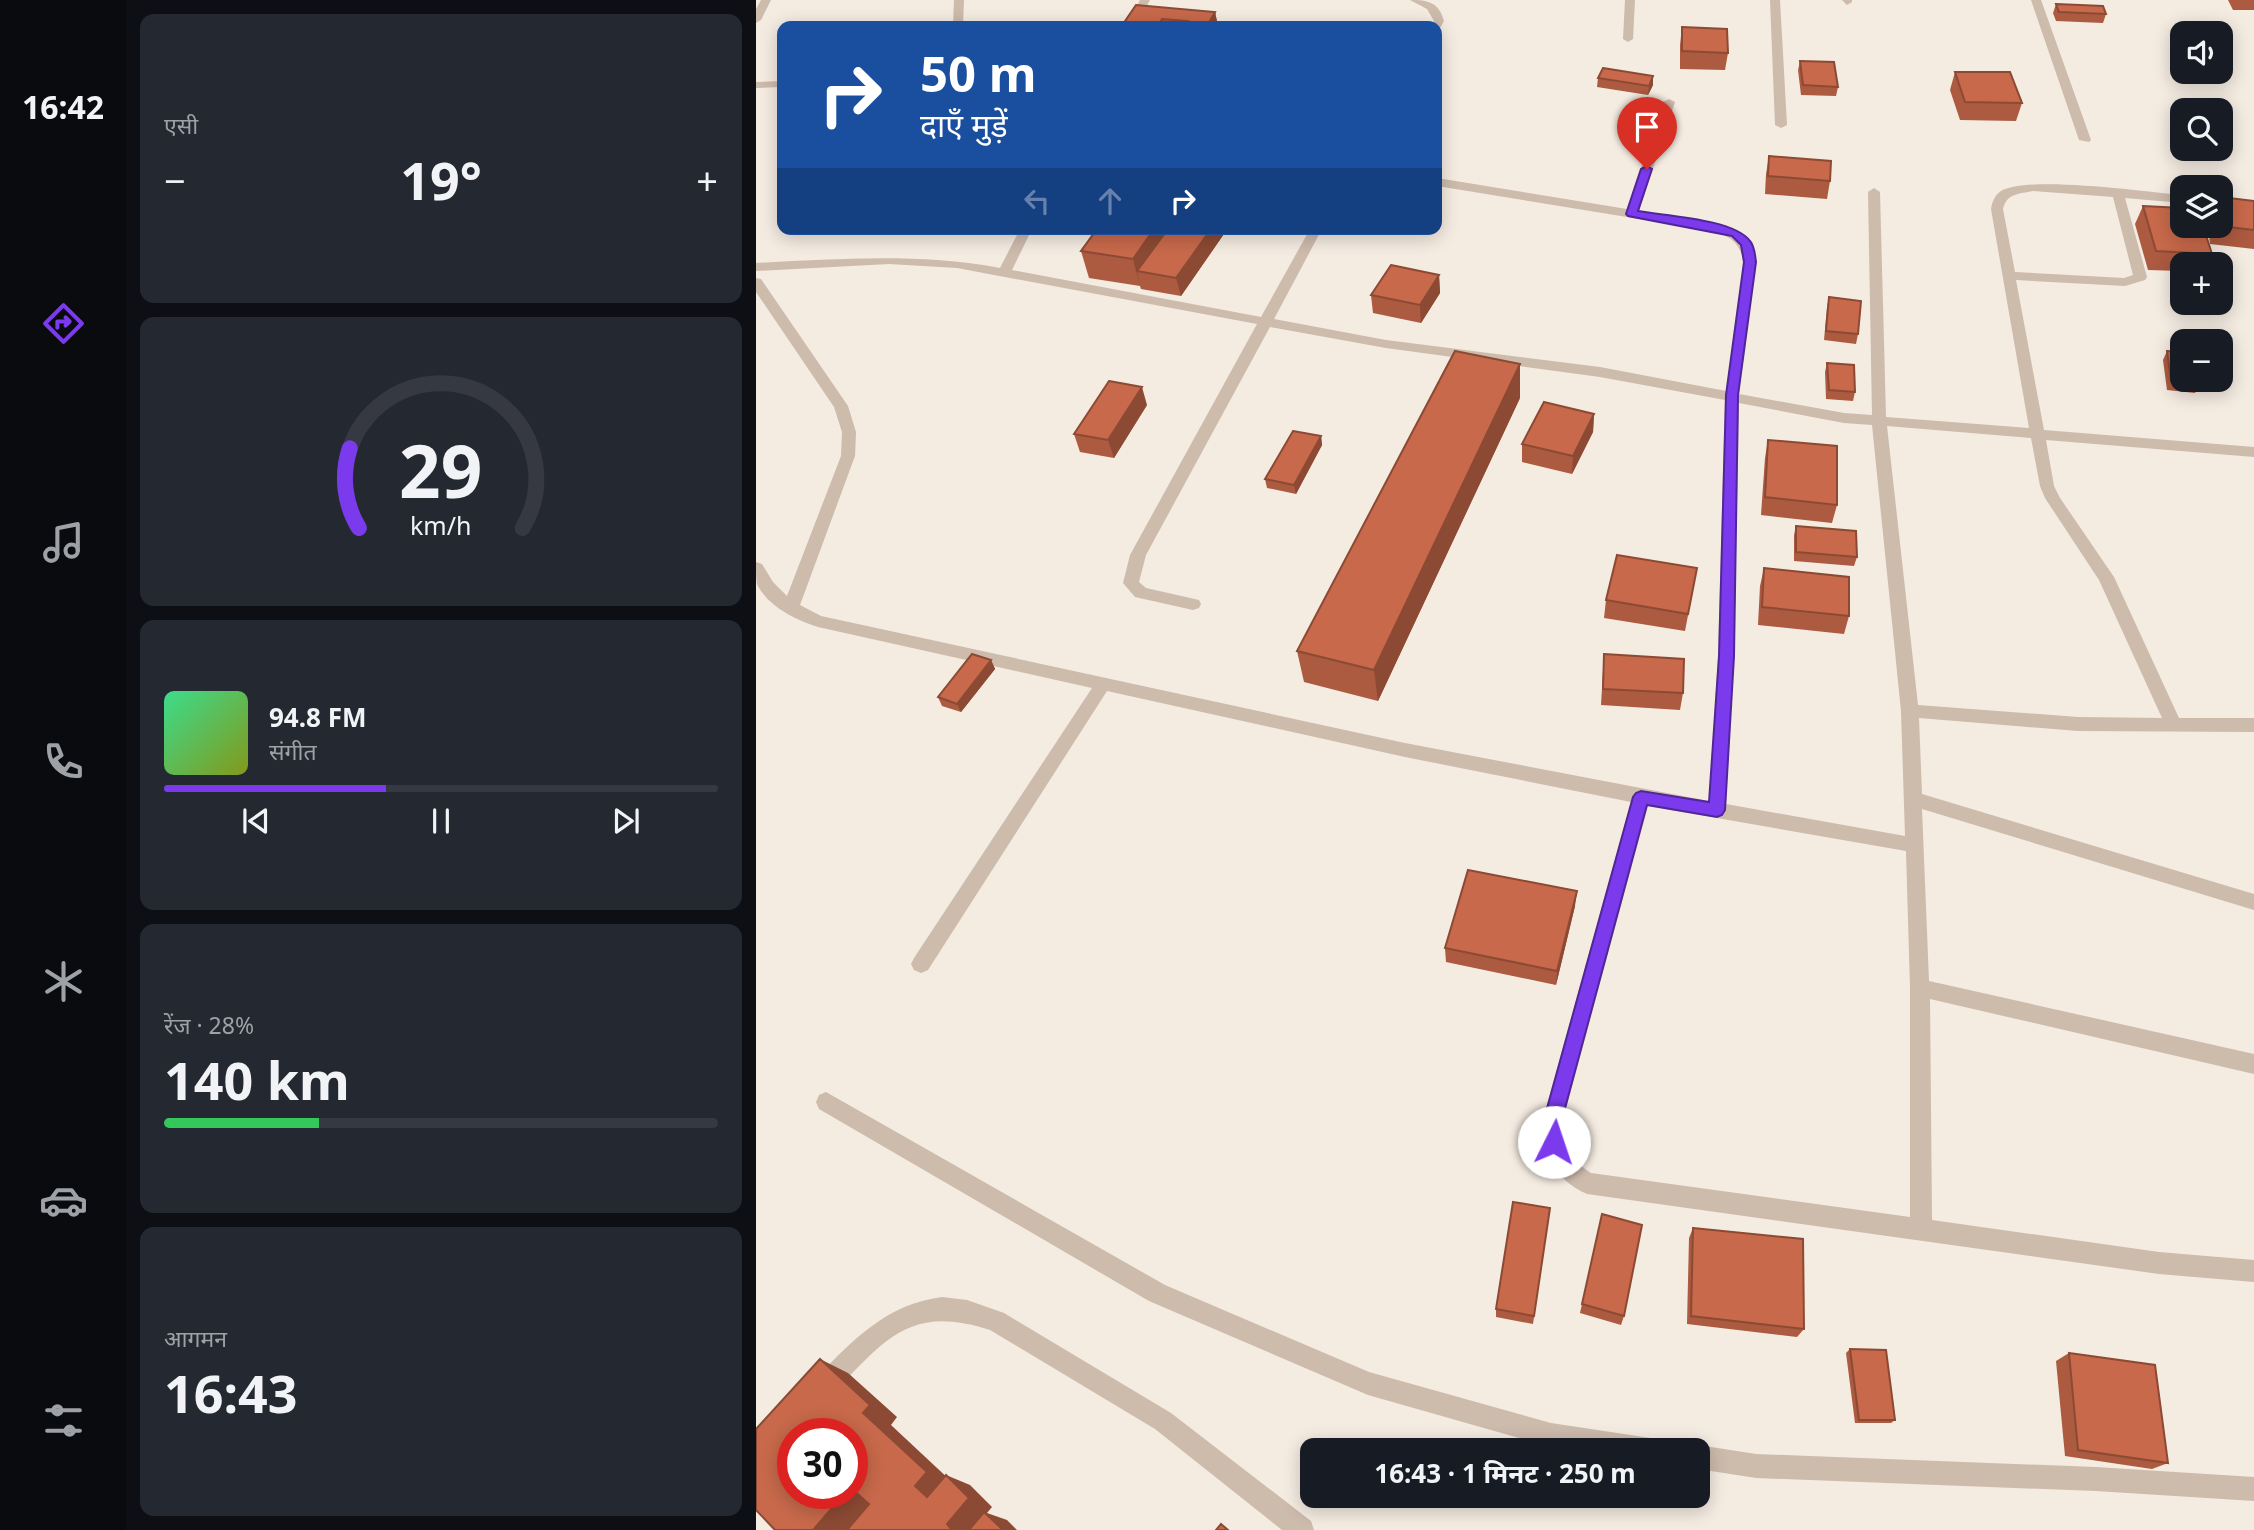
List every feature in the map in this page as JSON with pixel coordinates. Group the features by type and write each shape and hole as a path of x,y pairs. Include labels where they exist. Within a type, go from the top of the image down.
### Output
{"street":[{"path":"756,20 766,0"},
{"path":"756,1 778,0"},
{"path":"958,21 959,0"},
{"path":"1134,21 1145,0"},
{"path":"1415,0 1432,7 1438,13 1439,21"},
{"path":"1629,39 1630,0"},
{"path":"1775,0 1781,125"},
{"path":"2036,0 2085,140"},
{"path":"756,85 777,85"},
{"path":"1632,214 1669,102"},
{"path":"1442,183 1707,226 1737,234 1747,244 1750,262 1732,395 1726,656 1717,810"},
{"path":"2170,198 2033,187 2006,193 1999,200 1997,209 2047,486 2054,504 2087,547 2107,579 2174,726"},
{"path":"1874,192 1879,421 1910,711 1920,988 1922,1231"},
{"path":"2009,276 2125,282 2140,277 2118,194"},
{"path":"1004,273 1023,235"},
{"path":"1192,604 1141,593 1131,583 1138,555 1313,235"},
{"path":"756,267 889,260 957,264 1386,344 1600,372 1844,418 2254,452"},
{"path":"756,282 841,406 849,432 848,456 790,610"},
{"path":"756,568 762,581 790,610 818,621 1375,744 1641,797 1915,845"},
{"path":"921,964 1103,684"},
{"path":"1910,711 2078,723 2254,725"},
{"path":"1641,797 1555,1112 1554,1142 1564,1168 1587,1182 2159,1263 2254,1271"},
{"path":"1914,799 2254,902"},
{"path":"1920,988 2254,1064"},
{"path":"826,1102 1157,1293 1368,1383 1551,1435 1571,1438"},
{"path":"813,1397 879,1331 924,1307 969,1310 996,1321 1163,1421 1302,1530"},
{"path":"1710,1459 1756,1465 2096,1479 2254,1489"}],"building":[{"path":"2056,4 2103,6 2106,14 2059,12"},
{"path":"1136,5 1215,12 1210,21 1125,21"},
{"path":"1682,27 1727,29 1728,53 1682,51"},
{"path":"1800,61 1834,62 1838,87 1803,85"},
{"path":"1603,68 1653,76 1649,86 1598,78"},
{"path":"1955,72 2010,72 2022,103 1965,102"},
{"path":"1769,156 1831,161 1830,181 1768,176"},
{"path":"2233,198 2254,201 2254,230 2233,228"},
{"path":"2143,206 2170,207 2170,238 2207,238 2211,252 2175,252 2156,251"},
{"path":"1093,235 1150,235 1133,259 1081,251"},
{"path":"1164,235 1207,235 1176,278 1137,271"},
{"path":"1391,265 1439,275 1420,305 1371,295"},
{"path":"1829,297 1861,301 1858,334 1826,331"},
{"path":"1455,351 1520,364 1374,670 1297,651"},
{"path":"2167,351 2170,351 2170,373"},
{"path":"1827,363 1854,365 1855,392 1829,390"},
{"path":"1109,381 1142,387 1108,440 1074,434"},
{"path":"1544,402 1594,414 1573,456 1522,444"},
{"path":"1293,431 1321,436 1294,485 1265,479"},
{"path":"1768,440 1837,446 1837,505 1765,497"},
{"path":"1796,526 1856,531 1857,557 1796,552"},
{"path":"1617,555 1697,568 1688,614 1606,600"},
{"path":"1764,568 1849,577 1849,616 1762,607"},
{"path":"972,654 991,660 957,704 938,697"},
{"path":"1604,654 1684,659 1683,693 1603,689"},
{"path":"1468,870 1577,891 1557,971 1445,948"},
{"path":"1513,1202 1550,1208 1534,1316 1496,1309"},
{"path":"1602,1214 1642,1225 1624,1316 1582,1304"},
{"path":"1693,1228 1803,1239 1804,1329 1691,1316"},
{"path":"1850,1349 1886,1350 1895,1420 1859,1420"},
{"path":"2069,1353 2155,1365 2168,1463 2078,1450"},
{"path":"820,1359 870,1405 863,1413 927,1472 915,1486 927,1497 946,1475 969,1498 947,1524 952,1530 847,1530 865,1509 868,1509 869,1504 868,1418 777,1418 777,1509 831,1509 813,1530 775,1530 756,1510 756,1429"},
{"path":"984,1512 1003,1530 969,1530"},
{"path":"1221,1524 1228,1530 1216,1530"}],"route":[{"path":"1554,1142 1555,1112 1641,797 1717,810 1726,656 1732,395 1750,262 1747,244 1737,234 1707,226 1632,214 1647,169"}]}
